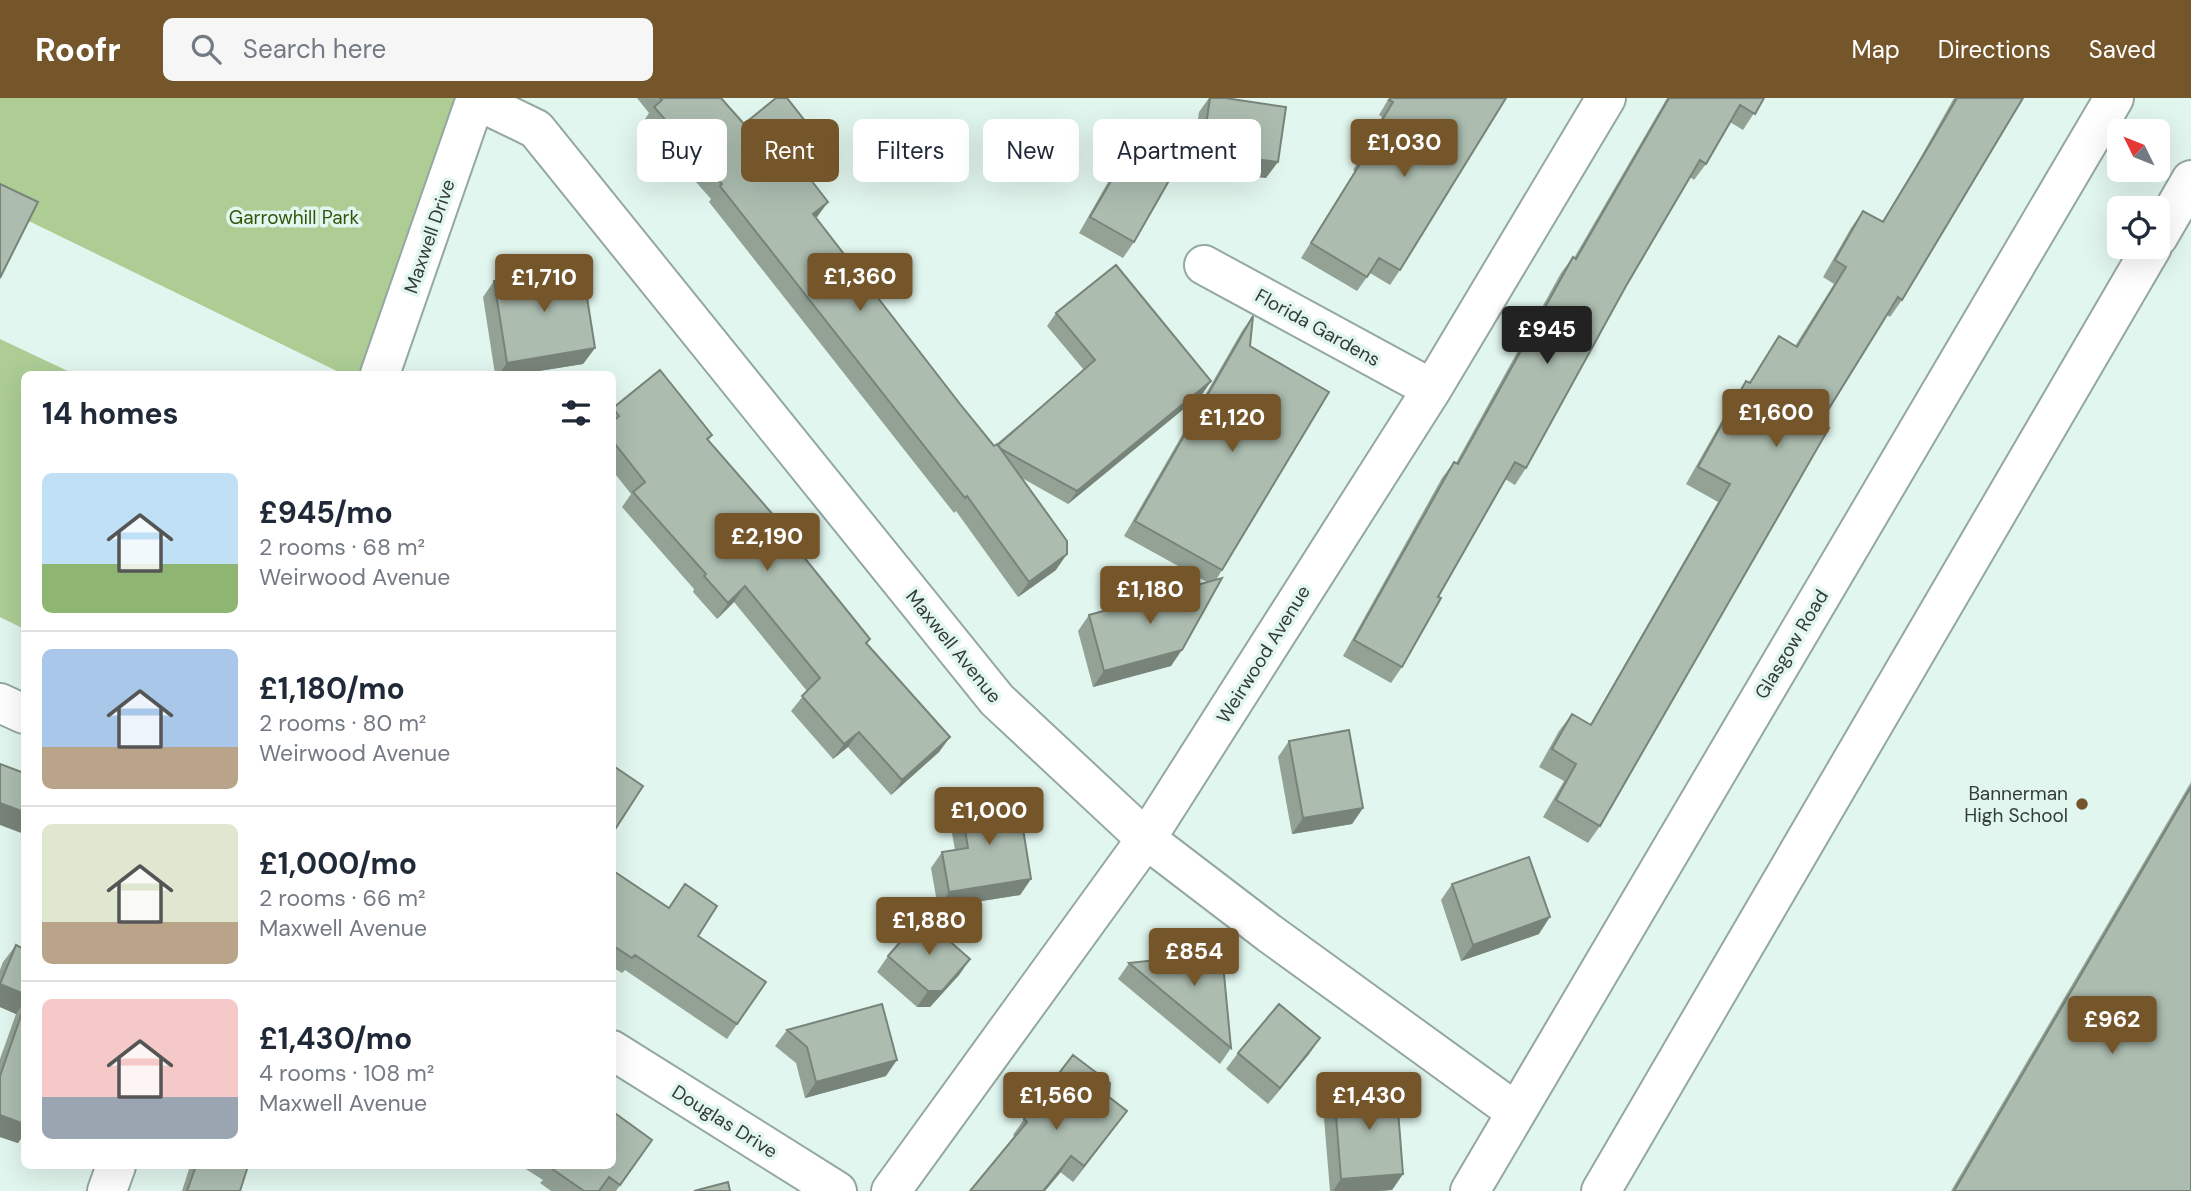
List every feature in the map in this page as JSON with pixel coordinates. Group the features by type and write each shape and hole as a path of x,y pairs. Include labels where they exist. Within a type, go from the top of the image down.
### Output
{"street":[{"name":"Weirwood Avenue","path":"891,1191 1146,839 1432,389 1606,98"},
{"name":"Glasgow Road","path":"1470,1191 2113,98"},
{"name":"Maxwell Avenue","path":"476,99 536,129 997,700 1146,839 1269,933 1516,1112"},
{"name":"Maxwell Drive","path":"381,371 476,99"},
{"path":"2170,216 2191,180"},
{"path":"1601,1191 2145,259"},
{"name":"Florida Gardens","path":"1204,265 1432,389"},
{"path":"0,703 21,713"},
{"name":"Douglas Drive","path":"616,1053 837,1191"},
{"path":"107,1191 115,1169"}],"green space":[{"name":"Garrowhill Park","path":"0,98 458,98 370,371 337,371 0,207"},
{"path":"0,339 68,371 21,371 21,628 0,617"}],"building":[{"path":"660,98 721,98 741,121 741,182 813,182 828,202 813,214 960,404 994,446 997,444 1067,541 1067,554 1029,582 967,496 965,498 720,186 720,182 727,182 727,119 665,119 654,107 662,100"},
{"path":"776,98 787,98 804,119 750,119"},
{"path":"1210,98 1286,107 1278,162 1261,160 1261,119 1207,119"},
{"path":"1506,98 1400,270 1379,258 1367,277 1311,243 1365,156 1363,155 1393,102 1389,100"},
{"path":"1669,98 1764,98 1755,114 1740,105 1706,164 1700,160 1626,286 1526,468 1515,462 1438,597 1441,598 1402,667 1354,640 1454,462 1458,464 1573,257 1576,259"},
{"path":"1957,98 2023,98 1902,300 1898,297 1820,423 1829,428 1600,826 1556,800 1576,764 1552,749 1572,714 1591,725 1730,484 1698,467 1746,381 1750,383 1779,336 1797,347 1846,267 1835,260 1863,211 1883,222"},
{"path":"1110,182 1168,182 1134,242 1090,217"},
{"path":"0,184 38,202 0,278"},
{"path":"1116,265 1211,381 1077,491 998,445 1095,360 1056,313"},
{"path":"582,266 595,348 507,363 494,281"},
{"path":"1253,316 1250,346 1329,392 1222,570 1135,521"},
{"path":"660,370 712,435 707,439 789,533 786,535 870,639 866,643 950,737 902,780 859,732 844,744 802,696 820,678 745,586 728,603 704,576 706,574 633,492 645,482 616,445 616,419 619,416 616,406"},
{"path":"1222,578 1182,650 1104,671 1089,615"},
{"path":"1349,730 1363,808 1303,818 1289,741"},
{"path":"0,764 21,772 21,811 0,803"},
{"path":"616,768 643,786 616,828"},
{"path":"2191,787 2191,1191 1954,1191"},
{"path":"1018,797 1031,879 949,892 942,852 968,848 961,806"},
{"path":"1529,857 1550,917 1473,945 1452,884"},
{"path":"616,873 669,908 685,884 717,906 698,936 766,982 737,1024 635,955 632,958 616,948"},
{"path":"922,917 970,959 942,991 928,991 888,956"},
{"path":"16,945 21,948 21,993 0,984"},
{"path":"1222,953 1231,1048 1129,963"},
{"path":"882,1004 897,1060 816,1082 807,1047 787,1030"},
{"path":"1279,1004 1320,1038 1280,1088 1238,1053"},
{"path":"21,1016 21,1123 0,1115 0,1076"},
{"path":"1073,1055 1110,1083 1109,1097 1127,1111 1084,1166 1071,1156 1043,1191 970,1191 1027,1122 1024,1119"},
{"path":"1396,1085 1403,1174 1341,1179 1334,1090"},
{"path":"616,1114 652,1140 620,1185 609,1177 599,1191 584,1191 552,1169 616,1169"},
{"path":"195,1169 247,1169 240,1191 187,1191"},
{"path":"728,1182 730,1191 694,1191"}],"place":[{"name":"Bannerman High School","path":"2082,804"}]}
